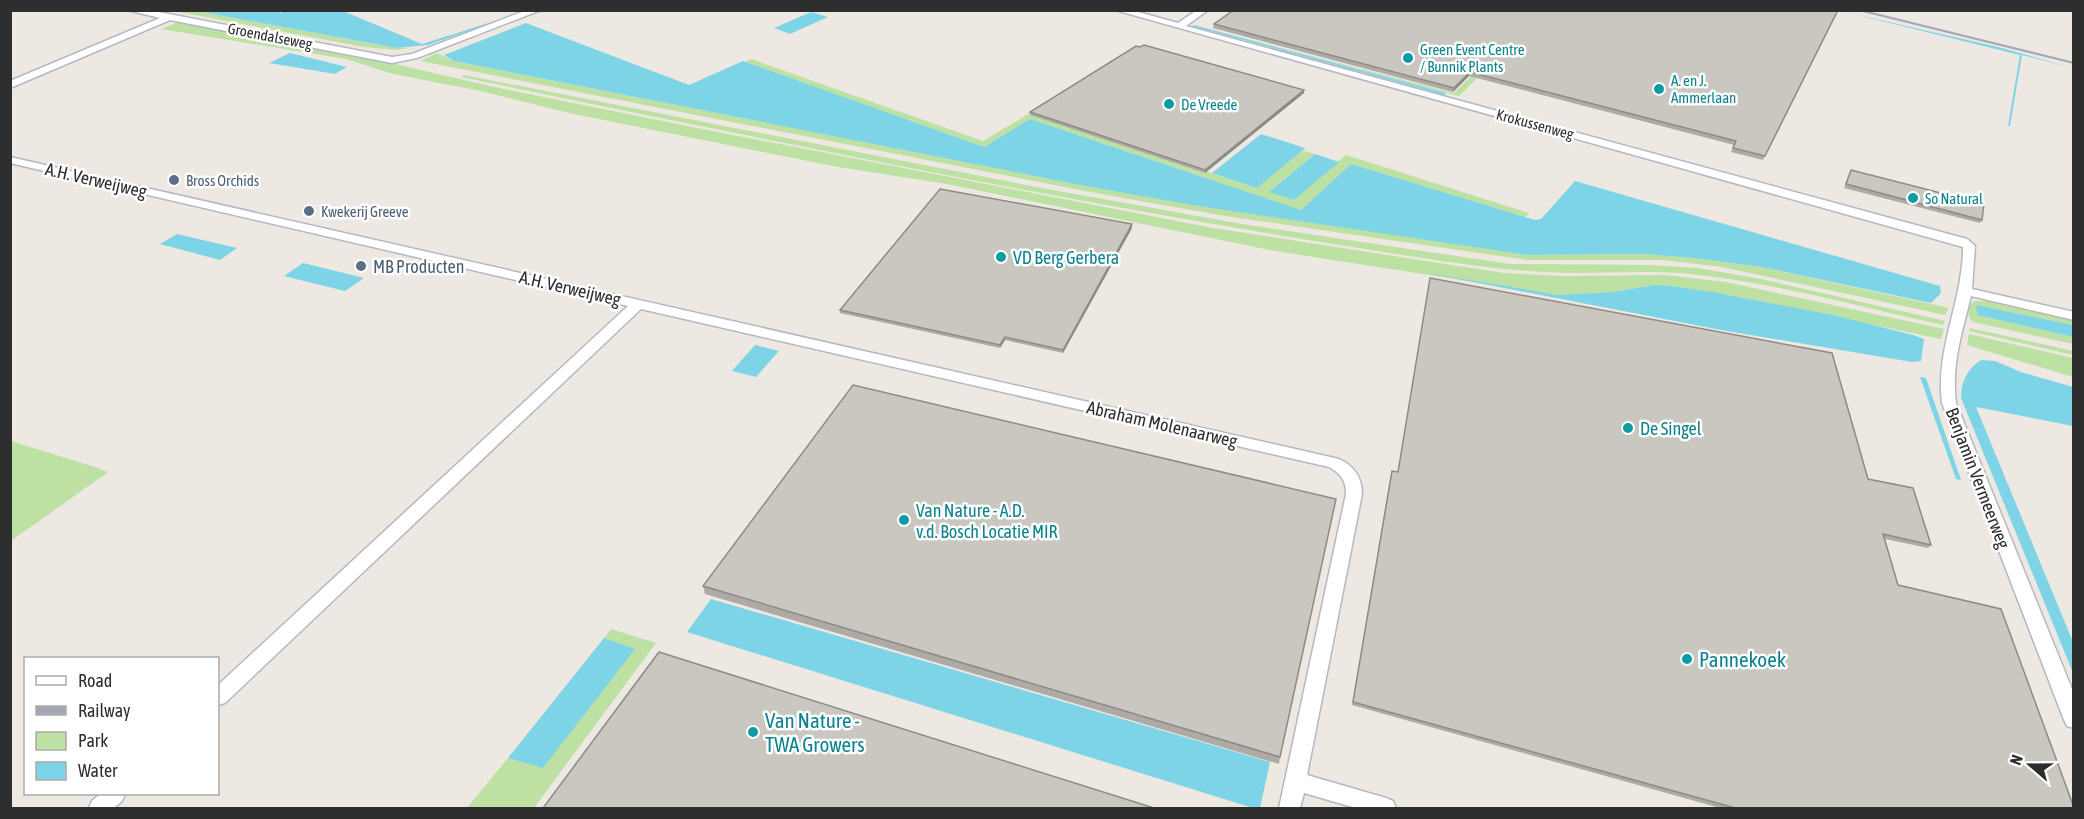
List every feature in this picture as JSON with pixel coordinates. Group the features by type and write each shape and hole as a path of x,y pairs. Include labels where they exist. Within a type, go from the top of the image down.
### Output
{"street":[{"name":"Groendalseweg","path":"131,10 392,60 403,59 537,10"},
{"name":"Groendalseweg","path":"143,10 170,17"},
{"name":"Krokussenweg","path":"1119,10 1951,237"},
{"path":"1178,27 1204,10"},
{"path":"10,85 170,17"},
{"name":"Groendalseweg","path":"390,57 432,48"},
{"name":"Groendalseweg","path":"370,55 403,59"},
{"name":"A.H. Verweijweg","path":"10,160 638,304"},
{"name":"Benjamin Vermeerweg","path":"1951,237 1969,246 1965,291 1945,386 1949,403 2073,720"},
{"path":"1965,291 2073,316"},
{"name":"A.H. Verweijweg","path":"219,696 638,304"},
{"name":"Abraham Molenaarweg","path":"638,304 1333,463 1346,469 1353,477 1354,494 1290,808"},
{"path":"1296,781 1386,808"},
{"path":"99,808 114,795"}],"green space":[{"path":"174,11 197,11 397,48 410,48 396,50 364,47"},
{"path":"1538,11 1545,11 1459,96 1194,25 1454,93"},
{"path":"180,21 347,53 490,86 702,129 1213,228 1504,273 1563,276 1665,275 1726,282 1944,329 1941,339 1749,299 1671,286 1655,285 1612,292 1558,295 1275,251 947,184 838,167 569,113 481,91 393,74 346,59 161,29"},
{"path":"437,53 454,61 961,161 1527,255 1645,254 1761,267 1949,308 1945,315 1722,267 1663,260 1527,260 1225,216 1101,194 420,61"},
{"path":"751,59 983,141 1030,113 1257,188 1302,150 1315,154 1270,191 1294,200 1346,155 1529,213 1525,217 1351,164 1301,210 1030,119 984,147 745,62"},
{"path":"464,75 1047,189 1242,224 1510,264 1650,265 1698,268 1761,279 1945,321 1943,325 1786,289 1723,278 1673,273 1565,273 1507,269 1273,234 924,171 461,77"},
{"path":"1974,301 1993,301 2073,319 2073,325 1977,305 1979,315 2073,337 2073,344 1973,322 1969,317 1968,307"},
{"path":"1970,328 2073,351 2073,355 1969,331"},
{"path":"1969,334 2073,358 2073,377 1967,345"},
{"path":"11,441 98,468 108,472 11,541"},
{"path":"611,629 656,643 534,808 467,808 508,758 543,767 634,649 604,638"}],"water":[{"path":"275,10 280,13 287,10 343,11 422,44 527,11 428,45 397,48 197,11"},
{"path":"1841,11 2002,48 2073,68 2022,55 2010,126 2008,126 2020,55"},
{"path":"811,12 828,17 790,34 774,28"},
{"path":"526,23 689,85 743,61 984,147 1030,119 1301,210 1351,164 1535,220 1541,219 1575,181 1940,286 1941,293 1931,303 1761,267 1694,258 1645,254 1527,255 1199,206 1091,187 454,61 444,55"},
{"path":"1192,26 1446,93 1445,95"},
{"path":"290,53 347,67 335,74 269,63"},
{"path":"1261,134 1305,148 1257,188 1212,173"},
{"path":"1315,154 1339,162 1294,200 1269,192"},
{"path":"177,234 237,248 220,260 160,244"},
{"path":"303,263 364,278 345,291 284,276"},
{"path":"1422,272 1558,295 1612,292 1655,285 1712,292 1833,315 1913,335 1924,339 1921,361 1912,362 1721,330"},
{"path":"1977,305 2073,325 2073,337 1978,315"},
{"path":"755,345 779,351 756,377 732,371"},
{"path":"1981,360 1995,361 2021,372 2073,387 2073,426 1976,407 2073,642 2073,673 1961,398 1966,376"},
{"path":"1920,377 1926,378 1961,480 1956,479"},
{"path":"711,599 1270,762 1260,808 1253,808 687,632"},
{"path":"604,638 635,649 543,768 508,758"}],"pier":[{"path":"1860,10 2074,63 2073,65 1852,11"}],"building":[{"name":"A. en J. Ammerlaan","path":"1234,10 1838,10 1765,156 1733,148 1736,141 1470,72 1454,88 1214,24"},
{"name":"De Vreede","path":"1144,45 1304,90 1205,170 1030,112 1136,46"},
{"name":"So Natural","path":"1851,170 1984,204 1982,220 1846,184"},
{"name":"VD Berg Gerbera","path":"940,189 1132,224 1063,350 1005,337 1000,345 840,310"},
{"name":"Pannekoek","path":"1430,278 1832,353 1868,479 1913,488 1931,545 1883,534 1898,585 2001,609 2073,808 1735,808 1353,702 1392,471 1398,472"},
{"path":"853,385 1336,499 1280,757 703,586"},
{"name":"Van Nature - TWA Growers","path":"659,652 1154,808 543,808"}],"railway":[{"path":"1859,10 2074,63"}],"place":[{"name":"Green Event Centre / Bunnik Plants","path":"1408,58"},
{"name":"A. en J. Ammerlaan","path":"1659,89"},
{"name":"De Vreede","path":"1169,104"},
{"name":"Bross Orchids","path":"174,180"},
{"name":"So Natural","path":"1913,198"},
{"name":"Kwekerij Greeve","path":"309,211"},
{"name":"VD Berg Gerbera","path":"1001,257"},
{"name":"MB Producten","path":"361,266"},
{"name":"De Singel","path":"1628,428"},
{"name":"Van Nature - A.D. v.d. Bosch Locatie MIR","path":"904,520"},
{"name":"Pannekoek","path":"1687,659"},
{"name":"Van Nature - TWA Growers","path":"753,732"}]}
